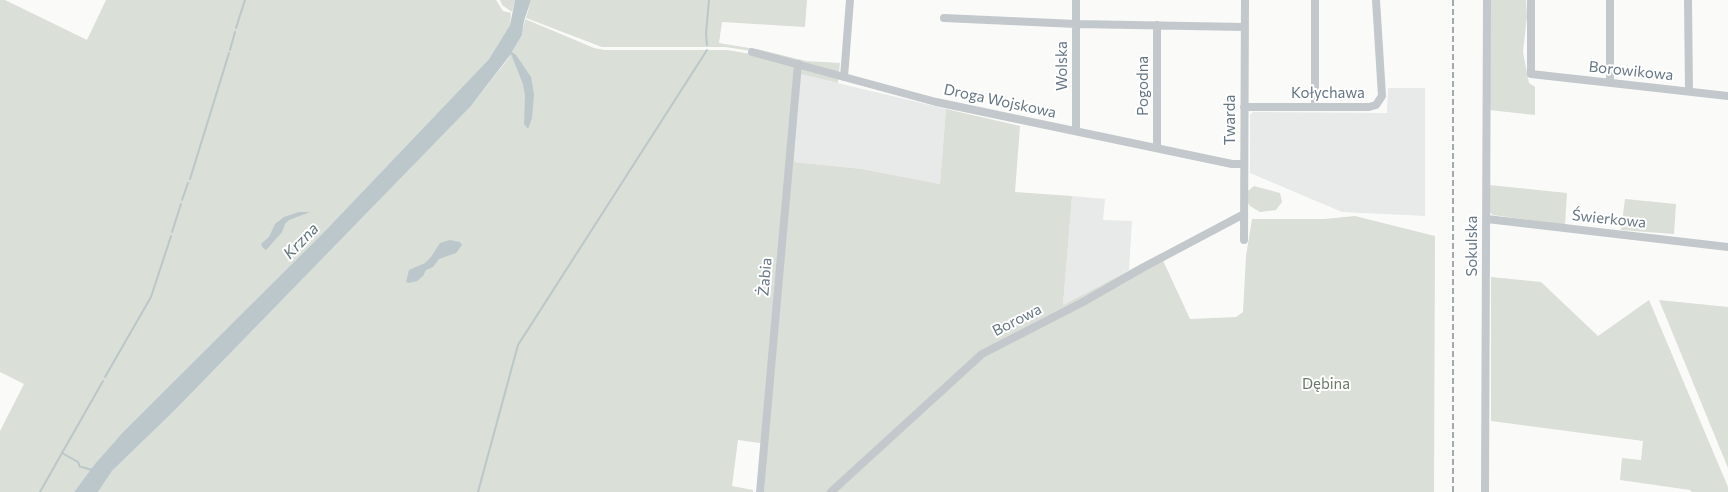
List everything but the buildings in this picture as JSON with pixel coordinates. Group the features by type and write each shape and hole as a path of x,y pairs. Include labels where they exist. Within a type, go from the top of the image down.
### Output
{"street":[{"path":"844,78 850,0"},
{"name":"Wolska","path":"1076,0 1076,131"},
{"name":"Twarda","path":"1244,0 1244,240"},
{"path":"1315,107 1316,0"},
{"name":"Kołychawa","path":"1244,107 1372,107 1380,101 1382,96 1381,64 1376,0"},
{"name":"Sokulska","path":"1485,492 1487,0"},
{"name":"Borowikowa","path":"1531,0 1531,74 1728,96"},
{"path":"1610,0 1610,82"},
{"path":"1688,0 1688,91"},
{"path":"944,18 1076,24 1157,24 1244,27"},
{"name":"Pogodna","path":"1157,24 1157,148"},
{"name":"Droga Wojskowa","path":"752,52 936,102 1232,164 1244,164"},
{"name":"Żabia","path":"760,492 798,64"},
{"name":"Borowa","path":"831,492 982,354 1083,302 1144,266 1244,214"},
{"name":"Świerkowa","path":"1487,219 1728,246"}],"shaded area":[{"path":"515,0 531,0 524,21 522,35 512,52 516,55 531,77 534,94 532,118 528,129 524,124 525,96 523,84 511,54 471,106 175,410 112,471 98,492 74,492 94,465 123,432 325,231 489,59 510,25"},
{"path":"800,74 946,109 940,184 862,169 794,162"},
{"path":"1388,88 1425,88 1425,216 1342,212 1250,173 1250,115 1253,112 1387,113"},
{"path":"1072,196 1105,199 1103,220 1132,221 1129,270 1063,305"},
{"path":"299,212 310,212 289,220 285,224 282,232 268,248 266,250 263,248 261,244 269,237 275,224 284,217"},
{"path":"450,240 460,242 462,245 456,253 439,259 433,267 426,270 423,276 417,281 409,283 406,282 409,270 425,263 440,243"}],"green space":[{"path":"0,0 5,0 87,40 106,0 496,0 503,11 511,13 510,25 489,59 325,231 123,432 94,465 74,492 0,492 0,431 24,384 0,372"},
{"path":"500,0 515,0 512,12 502,5"},
{"path":"531,0 807,0 805,27 722,22 719,43 761,50 806,61 840,63 839,72 752,51 725,47 602,47 526,18"},
{"path":"1489,0 1526,0 1527,16 1523,52 1529,83 1535,87 1535,115 1489,110"},
{"name":"Dębina","path":"525,19 594,48 605,50 727,50 769,57 838,79 838,83 800,74 794,162 862,169 940,184 946,109 1020,126 1015,192 1072,196 1063,305 1160,254 1190,319 1236,317 1243,312 1246,256 1252,219 1324,219 1355,216 1435,236 1434,492 764,492 767,444 738,440 732,486 753,490 753,492 98,492 112,471 175,410 471,106 508,59 522,35"},
{"path":"1489,185 1567,193 1565,225 1493,215 1489,212"},
{"path":"1254,186 1280,193 1282,202 1276,210 1260,212 1250,206 1248,203 1248,191"},
{"path":"1625,199 1676,204 1674,234 1621,230"},
{"path":"1491,277 1541,282 1598,336 1649,300 1728,487 1728,492 1692,492 1690,490 1620,480 1622,458 1641,460 1643,441 1491,421"},
{"path":"1659,300 1728,307 1728,468"}],"waterway":[{"path":"236,28 245,0"},
{"path":"707,45 706,34 709,0"},
{"path":"230,50 235,32"},
{"path":"478,492 518,345 707,50"},
{"path":"190,179 229,53"},
{"path":"182,200 188,183"},
{"path":"172,232 181,204"},
{"path":"105,377 151,297 171,236"},
{"path":"80,467 78,462 62,453 103,381"},
{"path":"40,492 62,453"},
{"path":"82,467 92,470"}],"railway":[{"path":"1453,0 1453,492"}],"water label":[{"name":"Krzna","path":"301,241"}]}
